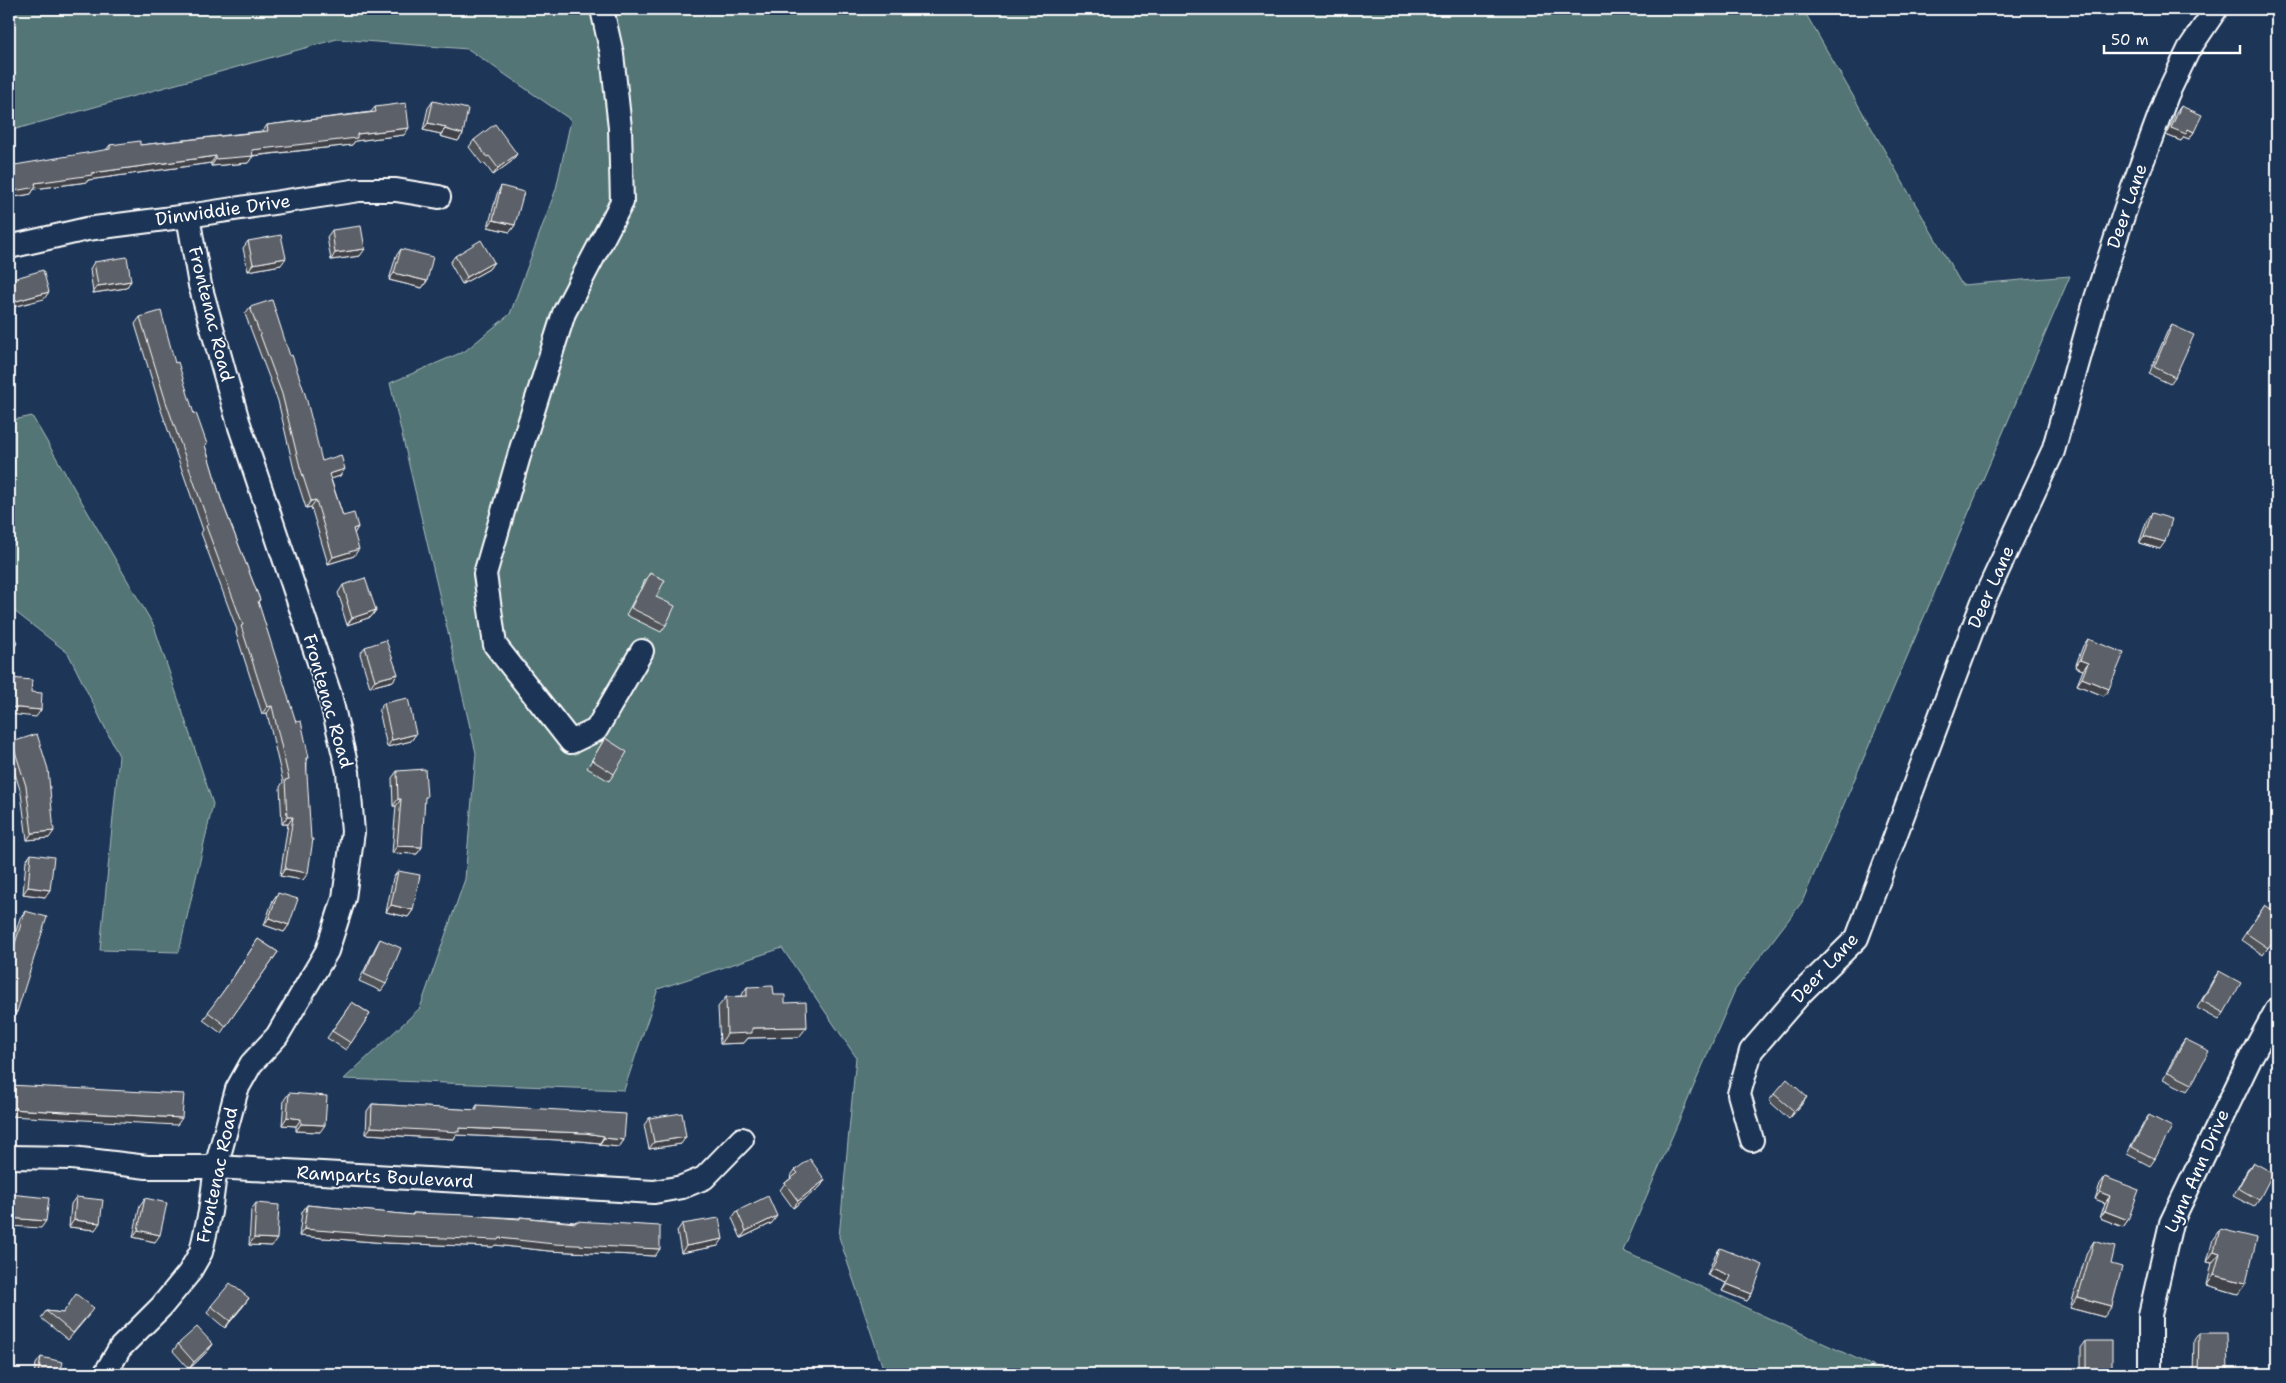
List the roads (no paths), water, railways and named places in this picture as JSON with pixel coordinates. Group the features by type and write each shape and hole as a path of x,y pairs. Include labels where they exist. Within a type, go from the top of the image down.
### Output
{"street":[{"path":"602,9 612,54 620,128 622,202 564,313 521,449 486,574 495,645 571,742 596,730 642,651"},
{"name":"Deer Lane","path":"1752,1140 1739,1094 1752,1051 1802,992 1857,938 1982,604 2053,451 2096,298 2129,198 2167,95 2189,49 2216,9"},
{"name":"Dinwiddie Drive","path":"9,247 88,229 359,190 396,190 439,197"},
{"name":"Frontenac Road","path":"104,1374 120,1348 161,1306 189,1273 201,1252 210,1212 216,1167 236,1089 251,1064 277,1036 327,951 344,898 353,832 348,772 330,695 238,421 200,284 188,216"},
{"name":"Lynn Ann Drive","path":"2150,1374 2150,1315 2170,1223 2251,1057 2277,1009"},
{"name":"Ramparts Boulevard","path":"9,1157 72,1158 147,1167 216,1167 654,1192 682,1187 704,1178 742,1139"}]}
